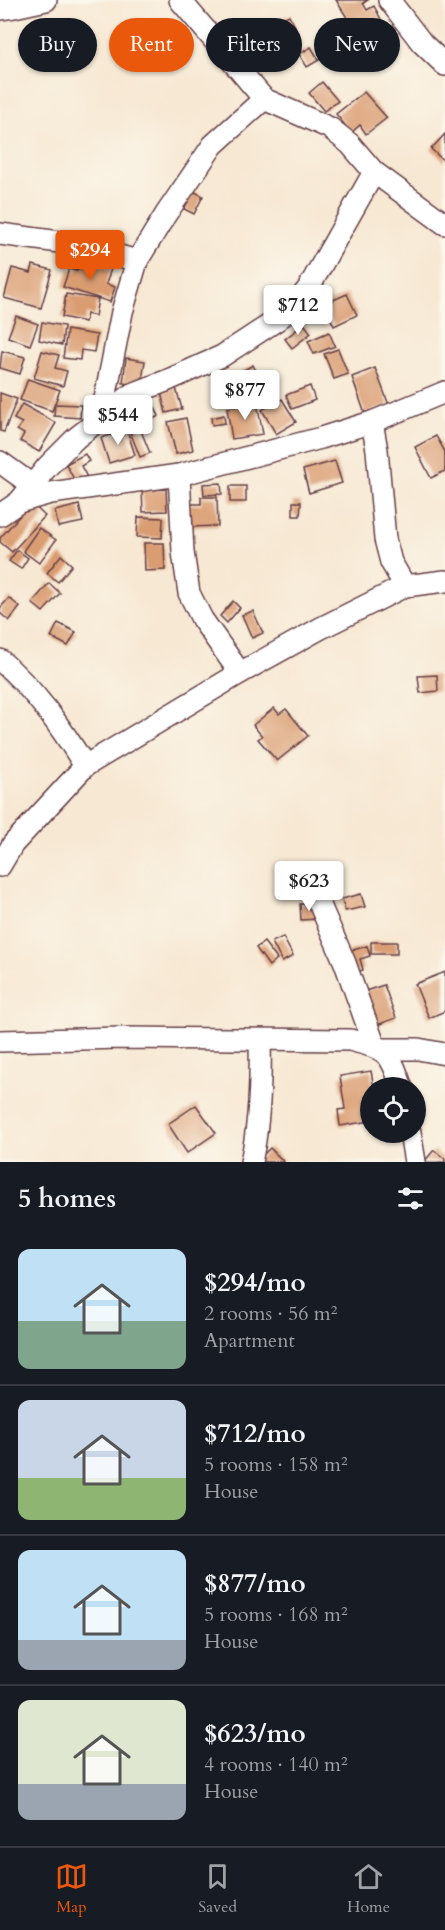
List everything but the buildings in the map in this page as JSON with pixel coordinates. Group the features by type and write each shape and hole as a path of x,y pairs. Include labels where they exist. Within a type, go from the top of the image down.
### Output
{"street":[{"path":"0,9 46,0"},
{"path":"180,0 264,99 330,128 350,144 374,172 445,224"},
{"path":"389,0 422,43 445,65"},
{"path":"100,419 122,312 137,261 213,145 264,99"},
{"path":"0,515 25,494 47,467 76,438 132,394 222,356 293,308 308,289 374,172"},
{"path":"0,234 82,245 137,261"},
{"path":"25,494 51,493 178,475 372,422 445,392"},
{"path":"372,422 377,450 385,539 391,562 405,586"},
{"path":"0,462 25,494"},
{"path":"178,475 183,552 189,593 202,619 240,673"},
{"path":"0,866 13,844 85,766 240,673 321,628 405,586 445,581"},
{"path":"0,660 21,678 60,726 85,766"},
{"path":"313,889 378,1048 393,1064 398,1077"},
{"path":"0,1041 121,1038 350,1040 378,1048 418,1049 445,1053"},
{"path":"252,1162 258,1127 261,1080 260,1040"},
{"path":"412,1143 415,1162"}]}
